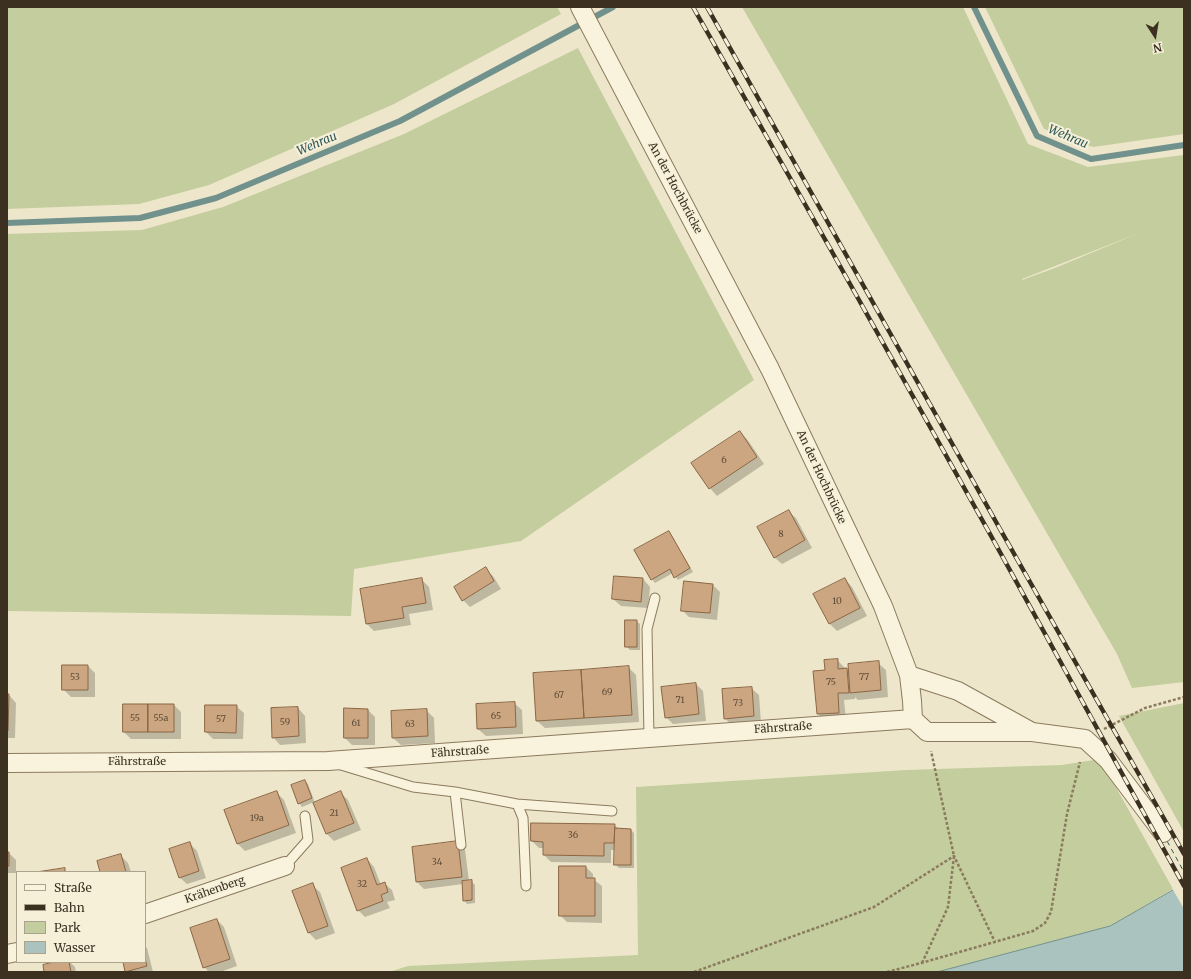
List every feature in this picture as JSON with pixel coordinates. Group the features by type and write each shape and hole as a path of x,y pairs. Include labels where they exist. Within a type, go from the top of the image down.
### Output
{"street":[{"name":"An der Hochbrücke","path":"580,7 770,369 882,606 909,675"},
{"path":"1032,732 958,690 909,675 913,719 927,732 1032,732 1085,739 1108,760 1163,833"},
{"name":"Fährstraße","path":"7,763 328,761 913,719"},
{"name":"Krähenberg","path":"146,914 285,866"}],"lane":[{"path":"649,738 647,629 655,598"},
{"path":"328,761 413,786 455,792 517,804 612,811"},
{"path":"455,792 461,845"},
{"path":"517,804 523,818 526,886"},
{"path":"285,866 308,840 305,816"}],"path":[{"path":"887,972 1033,931 1045,922 1051,912 1067,814 1085,739 1145,708 1184,697"},
{"path":"927,732 954,856 995,942"},
{"path":"922,963 948,907 954,856"},
{"path":"694,972 874,907 954,856"}],"green space":[{"path":"7,7 557,7 561,14 394,104 209,185 139,204 7,209"},
{"path":"742,7 963,7 1028,144 1088,167 1184,155 1184,682 1132,688 1117,654","holes":["1139,233 1055,268 1022,280"]},
{"path":"985,7 1184,7 1184,134 1093,147 1044,129"},
{"path":"578,48 754,380 521,541 354,569 351,616 7,611 7,234 142,230 223,207 404,134"},
{"path":"1184,703 1184,832 1119,716"},
{"path":"1100,759 1173,889 1110,926 937,972 389,972 408,966 638,955 636,787 906,770 1062,765"}],"water":[{"path":"1184,884 1184,972 937,972 1110,926"}],"pier":[{"path":"1184,882 1184,909 1172,888"}],"building":[{"path":"740,431 757,457 709,489 691,463"},
{"path":"789,510 805,540 774,558 757,527"},
{"path":"669,531 690,568 674,578 670,569 651,580 634,550"},
{"path":"486,567 494,581 462,601 454,587"},
{"path":"614,576 643,578 641,602 612,599"},
{"path":"422,578 426,603 402,607 404,618 366,624 360,589"},
{"path":"845,578 860,608 829,624 813,594"},
{"path":"684,581 713,584 710,613 681,611"},
{"path":"625,620 637,620 637,647 625,647"},
{"path":"838,659 838,669 847,668 849,693 838,693 839,713 817,714 813,671 825,670 824,660"},
{"path":"879,661 881,690 850,693 848,664"},
{"path":"62,665 88,665 88,690 62,690"},
{"path":"629,666 632,715 584,718 581,670"},
{"path":"581,670 584,718 536,721 533,673"},
{"path":"696,683 699,714 665,718 661,687"},
{"path":"752,687 754,716 724,719 722,689"},
{"path":"7,694 9,694 8,731 7,731"},
{"path":"515,702 516,727 477,729 476,704"},
{"path":"123,704 148,704 148,732 123,732"},
{"path":"148,704 174,704 174,732 148,732"},
{"path":"205,705 237,705 236,733 205,732"},
{"path":"298,707 299,736 272,738 271,708"},
{"path":"344,708 368,709 368,738 344,738"},
{"path":"427,709 428,736 392,738 391,711"},
{"path":"305,780 312,798 298,804 291,785"},
{"path":"277,791 289,825 237,844 224,810"},
{"path":"341,791 354,823 326,834 313,803"},
{"path":"531,823 615,824 614,843 604,843 604,856 543,855 543,842 531,841"},
{"path":"615,828 631,829 631,865 614,865"},
{"path":"458,841 462,877 416,882 412,847"},
{"path":"190,842 199,871 179,878 169,849"},
{"path":"7,852 9,852 9,866 7,866"},
{"path":"121,854 126,871 100,871 97,861"},
{"path":"367,858 377,885 385,882 388,892 381,895 383,901 357,911 341,868"},
{"path":"559,866 586,866 586,878 595,878 595,916 559,916"},
{"path":"65,868 65,871 44,871"},
{"path":"472,880 472,900 463,901 462,881"},
{"path":"313,883 328,926 308,933 292,891"},
{"path":"217,919 230,959 203,968 190,928"},
{"path":"146,962 147,966 125,972 123,963"},
{"path":"50,963 69,963 71,972 44,972 43,965"}],"waterway":[{"name":"Wehrau","path":"7,223 140,218 216,198 400,121 613,7"},
{"name":"Wehrau","path":"974,7 1037,136 1091,159 1184,145"}],"ferry route":[{"path":"1167,841 1184,872"}],"railway":[{"path":"693,7 990,534 1184,886"},
{"path":"707,7 1184,854"}]}
